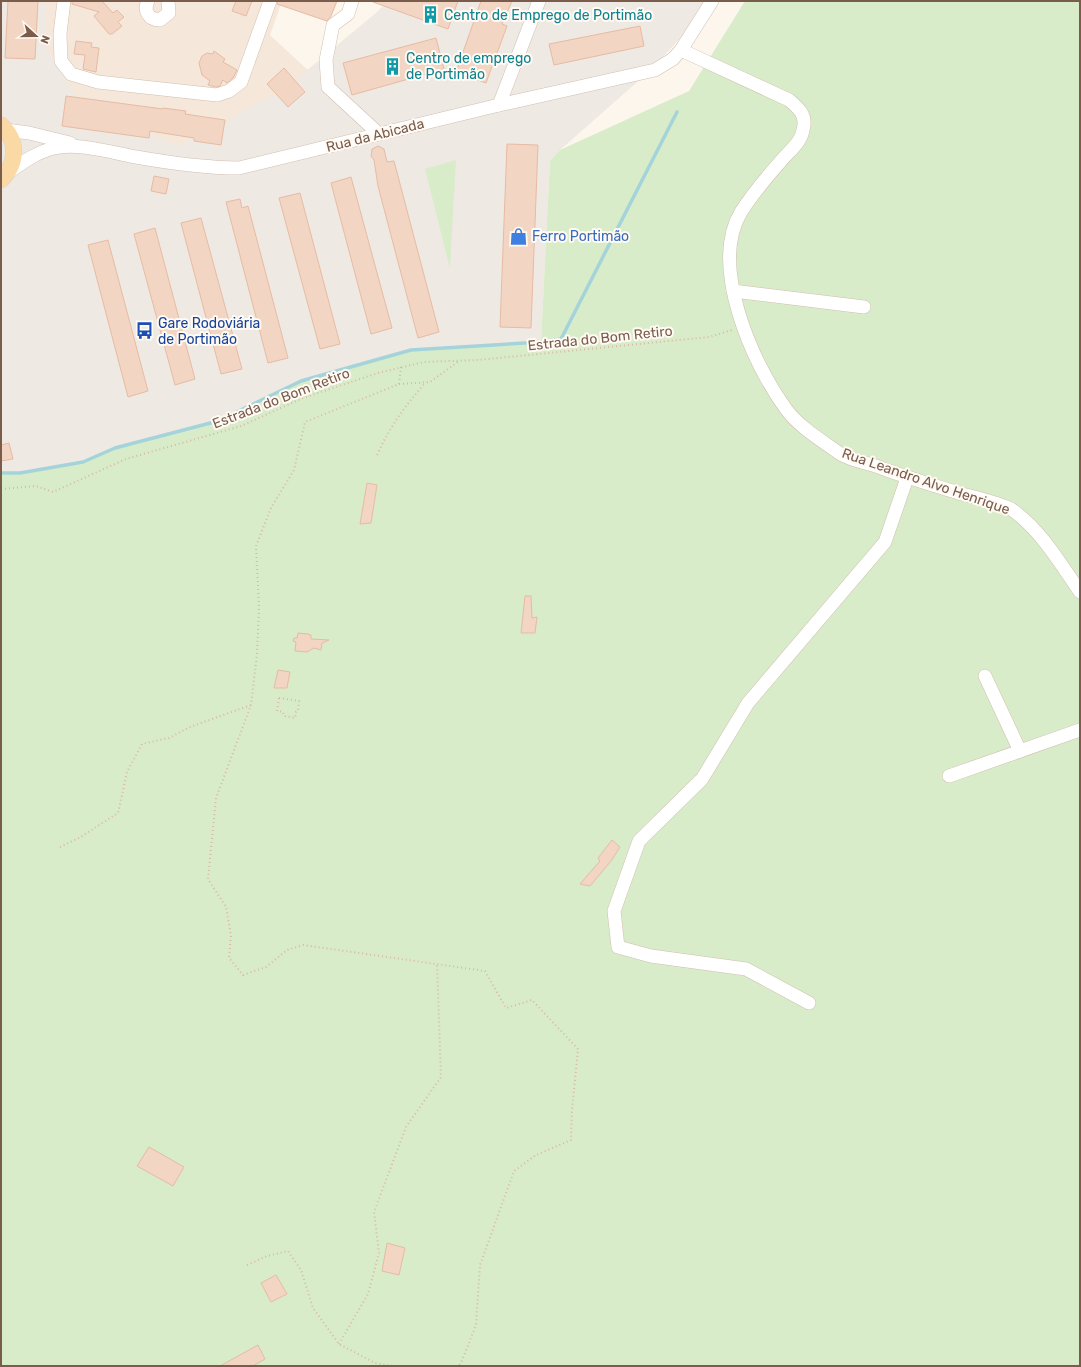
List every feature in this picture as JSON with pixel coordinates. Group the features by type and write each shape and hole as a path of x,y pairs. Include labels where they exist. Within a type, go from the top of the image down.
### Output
{"main road":[{"path":"3,127 12,139 15,150 14,162 5,176"}],"street":[{"path":"64,1 60,34 60,61 71,74 98,82 217,95 229,91 241,82 270,1"},
{"path":"148,1 146,5 147,13 156,20 164,18 169,13 168,1"},
{"path":"352,1 348,14 333,25 326,60 328,87 379,134"},
{"path":"499,105 539,1"},
{"name":"Rua da Abicada","path":"5,176 29,158 55,147 89,148 207,168 239,168 499,105 655,70 673,59 681,50 712,1"},
{"name":"Rua Leandro Alvo Henrique","path":"681,50 790,100 798,107 804,116 803,131 797,144 760,185 741,212 730,240 730,265 733,291 743,327 768,381 786,410 813,435 841,454 907,478 1011,509 1019,514 1052,550 1080,592"},
{"path":"3,127 89,148"},
{"path":"733,291 864,307"},
{"path":"809,1003 746,969 651,956 618,947 614,911 639,841 702,779 748,703 885,542 907,478"},
{"path":"986,676 1020,751"},
{"path":"949,776 1080,730"}],"path":[{"name":"Estrada do Bom Retiro","path":"1,489 36,486 53,492 126,459 240,426 303,398 378,373 424,362 461,360 709,337 743,327"},
{"path":"458,1366 461,1363 476,1325 480,1265 514,1171 536,1155 571,1140 572,1110 578,1049 532,1000 506,1008 485,972 304,945 286,950 266,967 243,975 229,958 231,935 226,907 208,880 216,798 251,705 258,654 256,546 271,508 294,470 305,422 399,384 430,382 461,360"},
{"path":"399,384 401,368"},
{"path":"377,455 387,431 405,406 426,382"},
{"path":"286,698 299,701 298,711 296,712 295,718 284,716 283,712 276,711 278,699 286,698"},
{"path":"60,848 79,838 118,813 127,772 142,744 169,738 190,727 251,705"},
{"path":"339,1344 368,1294 379,1253 374,1212 406,1127 441,1077 437,964"},
{"path":"247,1265 267,1256 288,1251 301,1270 313,1308 339,1344 374,1363 393,1366"}],"shaded area":[{"path":"1,1 282,1 270,35 368,126 209,161 147,134 96,125"},
{"path":"1,1 46,1 45,46 84,109 178,146 282,91 377,12 387,1 714,1 652,69 560,150 550,161 541,342 411,350 301,381 218,421 115,448 83,462 20,473 1,473"}],"green space":[{"path":"745,1 1080,1 1080,1366 1,1366 1,473 20,473 83,462 115,448 218,421 301,381 411,350 541,342 550,161 560,150 689,91"},
{"path":"456,160 450,269 425,169"}],"building":[{"path":"8,1 38,1 35,59 5,58"},
{"path":"72,1 102,1 113,13 117,10 124,17 118,22 122,26 112,34 109,34 94,16 99,12 72,4"},
{"path":"236,1 252,1 246,16 232,11"},
{"path":"278,1 337,1 331,16 327,21 277,4"},
{"name":"Centro de Emprego de Portimão","path":"373,1 458,1 448,29"},
{"path":"481,1 512,1 502,24 507,26 486,83 456,72"},
{"path":"640,26 644,46 554,65 549,44"},
{"name":"Centro de emprego de Portimão","path":"436,38 444,69 352,95 343,63"},
{"path":"76,41 92,43 91,47 99,48 96,72 83,69 85,55 74,54"},
{"path":"214,51 225,59 223,62 237,70 233,78 227,83 223,80 220,86 216,87 208,85 210,81 202,75 199,63 202,56 207,53 213,54"},
{"path":"284,68 305,92 288,107 267,84"},
{"path":"66,96 186,111 185,114 225,120 221,145 194,141 194,138 150,131 149,138 62,126"},
{"name":"Ferro Portimão","path":"507,144 538,145 531,328 500,327"},
{"path":"378,146 384,149 387,162 394,161 439,332 418,338 378,186 374,160 371,156 372,149"},
{"path":"154,176 169,179 166,194 151,191"},
{"path":"351,177 392,328 371,334 331,183"},
{"path":"300,193 340,344 320,349 279,198"},
{"path":"240,199 242,208 248,206 288,358 268,363 226,202"},
{"path":"201,218 242,369 221,374 181,223"},
{"path":"155,228 195,379 175,385 134,234"},
{"path":"108,240 148,391 128,397 88,245"},
{"path":"9,443 13,459 1,461 1,445"},
{"path":"367,483 377,485 371,523 360,524"},
{"path":"525,596 531,596 532,618 537,617 535,633 521,633"},
{"path":"298,633 311,635 311,639 329,640 322,643 321,650 314,648 307,652 295,651 296,642 293,641 294,638 297,638"},
{"path":"278,670 290,672 287,688 274,688"},
{"path":"612,840 620,847 611,861 590,886 580,884 600,861 598,858"},
{"path":"149,1147 184,1167 173,1186 137,1166"},
{"path":"387,1243 405,1248 399,1275 382,1271"},
{"path":"276,1275 287,1294 271,1302 261,1283"},
{"path":"258,1345 265,1359 253,1366 220,1366"}],"waterway":[{"path":"1,473 20,473 83,462 115,448 218,421 301,381 411,350 541,342 561,339 677,112"}],"place":[{"name":"Centro de Emprego de Portimão","path":"431,15"},
{"name":"Centro de emprego de Portimão","path":"393,66"},
{"name":"Ferro Portimão","path":"519,236"},
{"name":"Gare Rodoviária de Portimão","path":"145,331"}]}
